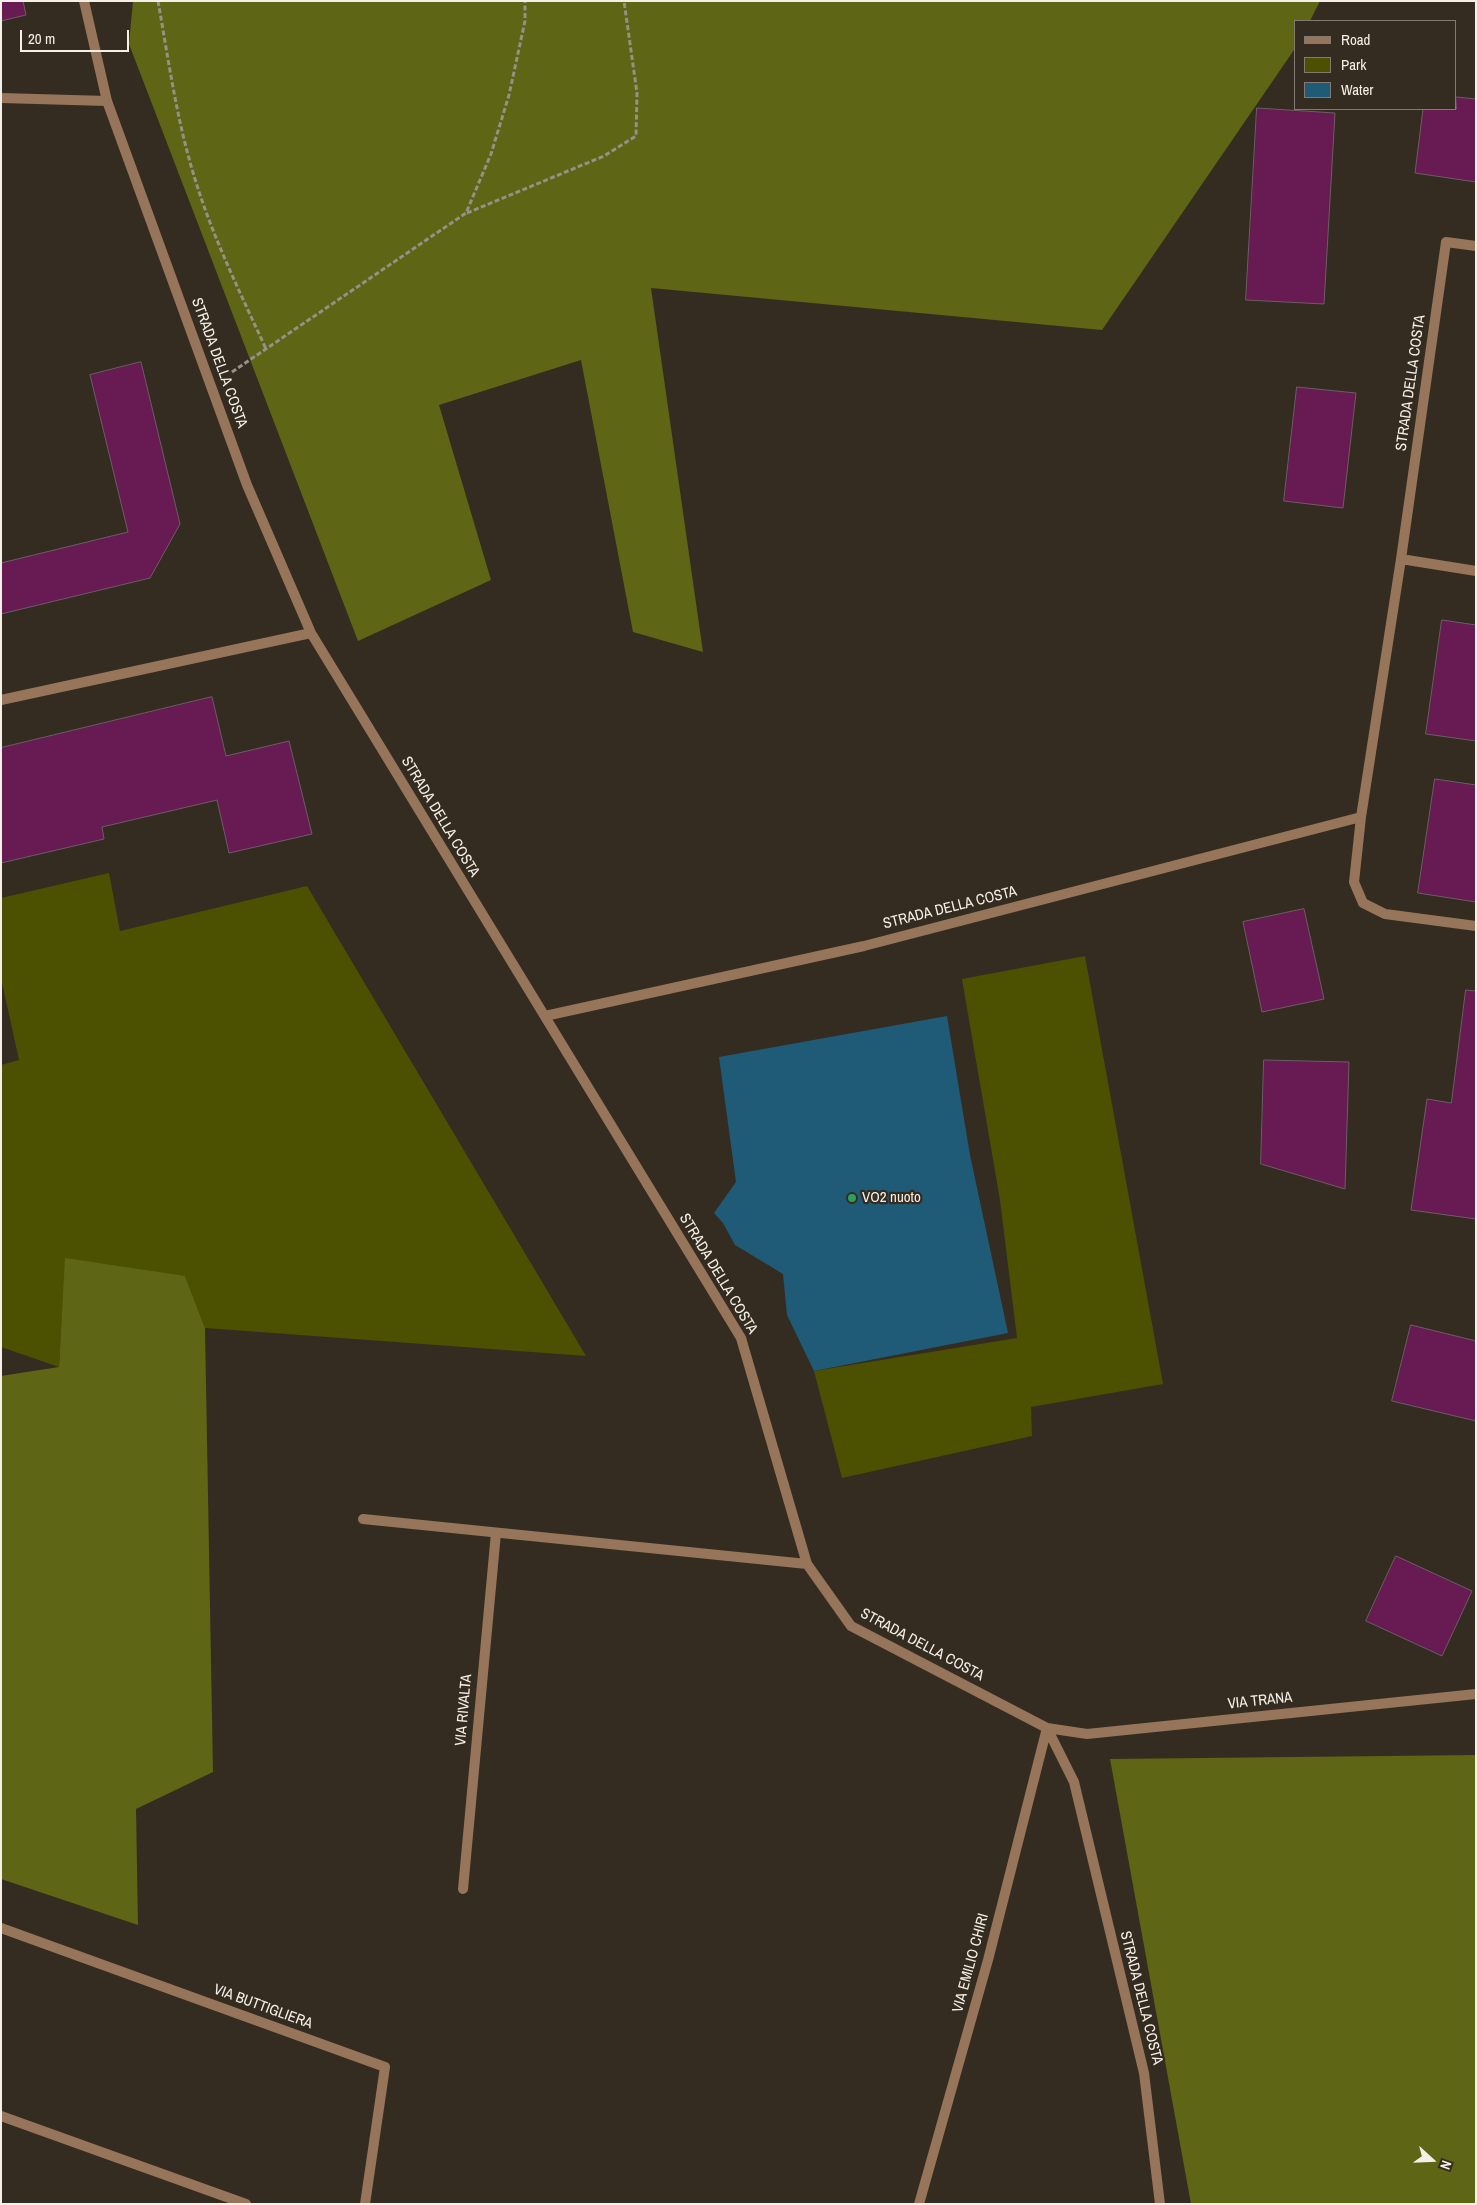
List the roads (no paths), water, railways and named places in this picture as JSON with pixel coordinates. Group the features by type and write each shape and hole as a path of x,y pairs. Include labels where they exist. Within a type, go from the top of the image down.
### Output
{"street":[{"name":"STRADA DELLA COSTA","path":"84,1 107,101 247,485 311,633 741,1338 807,1564 851,1626 1046,1728 1074,1782 1142,2063 1160,2204"},
{"path":"1,98 107,101"},
{"name":"STRADA DELLA COSTA","path":"1476,246 1446,242 1401,559 1361,817 1354,882 1363,903 1385,914 1476,926"},
{"path":"1401,559 1476,571"},
{"path":"1,700 311,633"},
{"name":"STRADA DELLA COSTA","path":"545,1016 864,946 1361,817"},
{"path":"363,1519 807,1564"},
{"name":"VIA RIVALTA","path":"462,1889 496,1533"},
{"name":"VIA TRANA","path":"1046,1728 1087,1734 1476,1694"},
{"name":"VIA EMILIO CHIRI","path":"919,2204 988,1960 1046,1728"},
{"name":"VIA BUTTIGLIERA","path":"1,1928 385,2067 365,2204"},
{"path":"1,2116 246,2204"}],"water":[{"name":"VO2 nuoto","path":"947,1016 970,1155 1008,1333 814,1371 787,1315 783,1274 735,1245 723,1223 714,1213 736,1182 719,1057"}],"place":[{"name":"VO2 nuoto","path":"852,1198"}]}
